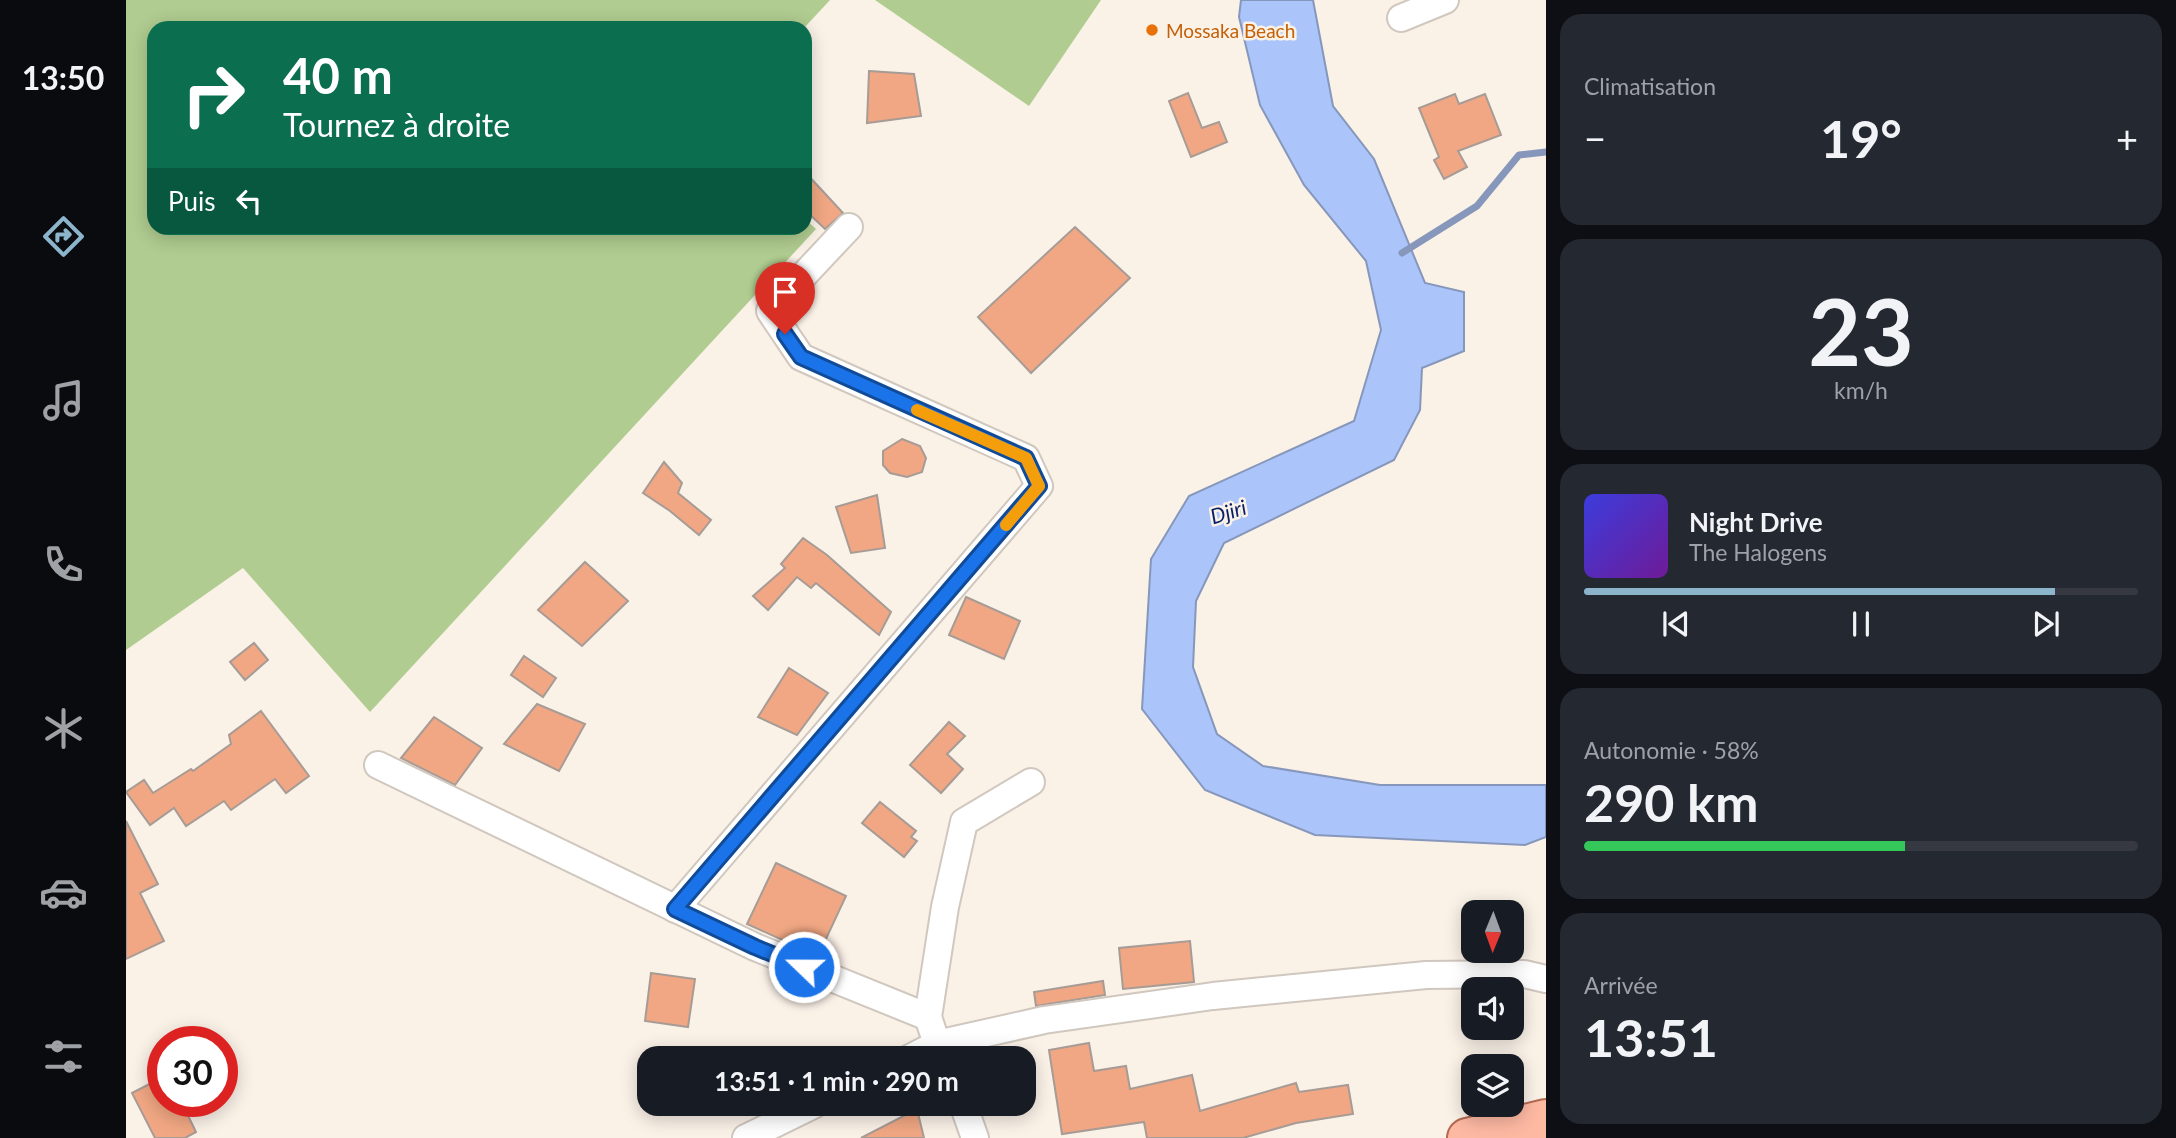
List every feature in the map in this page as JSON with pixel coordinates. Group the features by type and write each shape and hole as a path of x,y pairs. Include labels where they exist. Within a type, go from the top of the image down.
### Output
{"main road":[{"path":"1466,1138 1546,1119"}],"street":[{"path":"1401,18 1445,0"},
{"path":"675,909 1039,486 1026,458 801,357 770,311 849,227"},
{"path":"378,765 755,947 928,1017"},
{"path":"938,1046 928,1017 945,907 964,822 1031,782"},
{"path":"960,1046 1044,1020 1213,996 1426,975 1524,974 1546,979"},
{"path":"746,1138 791,1116"},
{"path":"967,1116 975,1138"}],"green space":[{"path":"126,0 830,0 810,21 147,21 147,235 810,235 370,712 243,568 126,650"},
{"path":"875,0 1101,0 1029,106"}],"water":[{"name":"Djiri","path":"1241,0 1313,0 1333,106 1374,159 1425,283 1464,292 1464,351 1422,368 1420,410 1394,460 1224,543 1196,601 1193,667 1217,734 1263,766 1380,785 1546,785 1546,837 1525,845 1315,835 1205,790 1142,709 1151,559 1189,496 1354,421 1381,330 1366,261 1304,185 1260,105 1239,17"}],"building":[{"path":"869,71 914,74 921,116 867,123"},
{"path":"1188,93 1202,128 1219,122 1227,142 1191,157 1169,101"},
{"path":"1455,94 1459,104 1485,94 1501,135 1458,151 1467,167 1444,179 1434,160 1439,157 1419,108"},
{"path":"812,180 843,213 825,229 812,217"},
{"path":"1075,227 1130,278 1031,373 978,317"},
{"path":"902,439 920,446 926,458 922,472 907,477 890,473 883,465 883,451"},
{"path":"664,462 682,483 678,493 711,520 699,535 643,493"},
{"path":"877,495 885,548 851,553 836,507"},
{"path":"803,538 827,555 891,612 879,635 816,583 811,588 797,577 768,610 753,596 785,568 781,564"},
{"path":"585,562 628,601 582,646 538,610"},
{"path":"966,597 1020,621 1004,659 949,635"},
{"path":"254,643 268,660 245,680 230,662"},
{"path":"524,656 556,678 543,697 511,675"},
{"path":"789,668 828,693 797,735 758,717"},
{"path":"537,704 585,724 559,771 504,744"},
{"path":"261,711 309,776 286,793 275,779 231,810 224,801 186,826 174,808 150,825 126,792 144,780 153,793 191,769 193,771 231,744 229,735"},
{"path":"434,717 482,748 455,785 401,758"},
{"path":"949,722 965,736 947,754 963,769 941,793 910,765"},
{"path":"880,802 916,831 911,837 917,841 904,857 862,823"},
{"path":"126,821 158,884 140,893 164,941 126,959"},
{"path":"776,863 846,896 818,956 747,924"},
{"path":"1190,941 1194,982 1123,989 1119,948"},
{"path":"651,973 695,979 688,1027 645,1021"},
{"path":"1103,981 1105,995 1036,1006 1034,992"},
{"path":"1089,1043 1094,1071 1126,1066 1130,1089 1192,1075 1200,1111 1296,1083 1299,1092 1348,1085 1353,1114 1296,1123 1243,1138 1147,1138 1144,1122 1062,1134 1049,1050"},
{"path":"147,1085 147,1117 189,1117 196,1132 185,1138 155,1138 132,1093"},
{"path":"903,1116 919,1116 924,1138 861,1138"}],"waterway":[{"path":"1402,253 1477,206 1519,155 1546,152"}],"slow traffic":[{"path":"917,410 1026,458 1039,486 1006,525"}],"place":[{"name":"Mossaka Beach","path":"1152,30"}],"route":[{"path":"785,334 801,357 1026,458 1039,486 675,909 804,967"}]}
